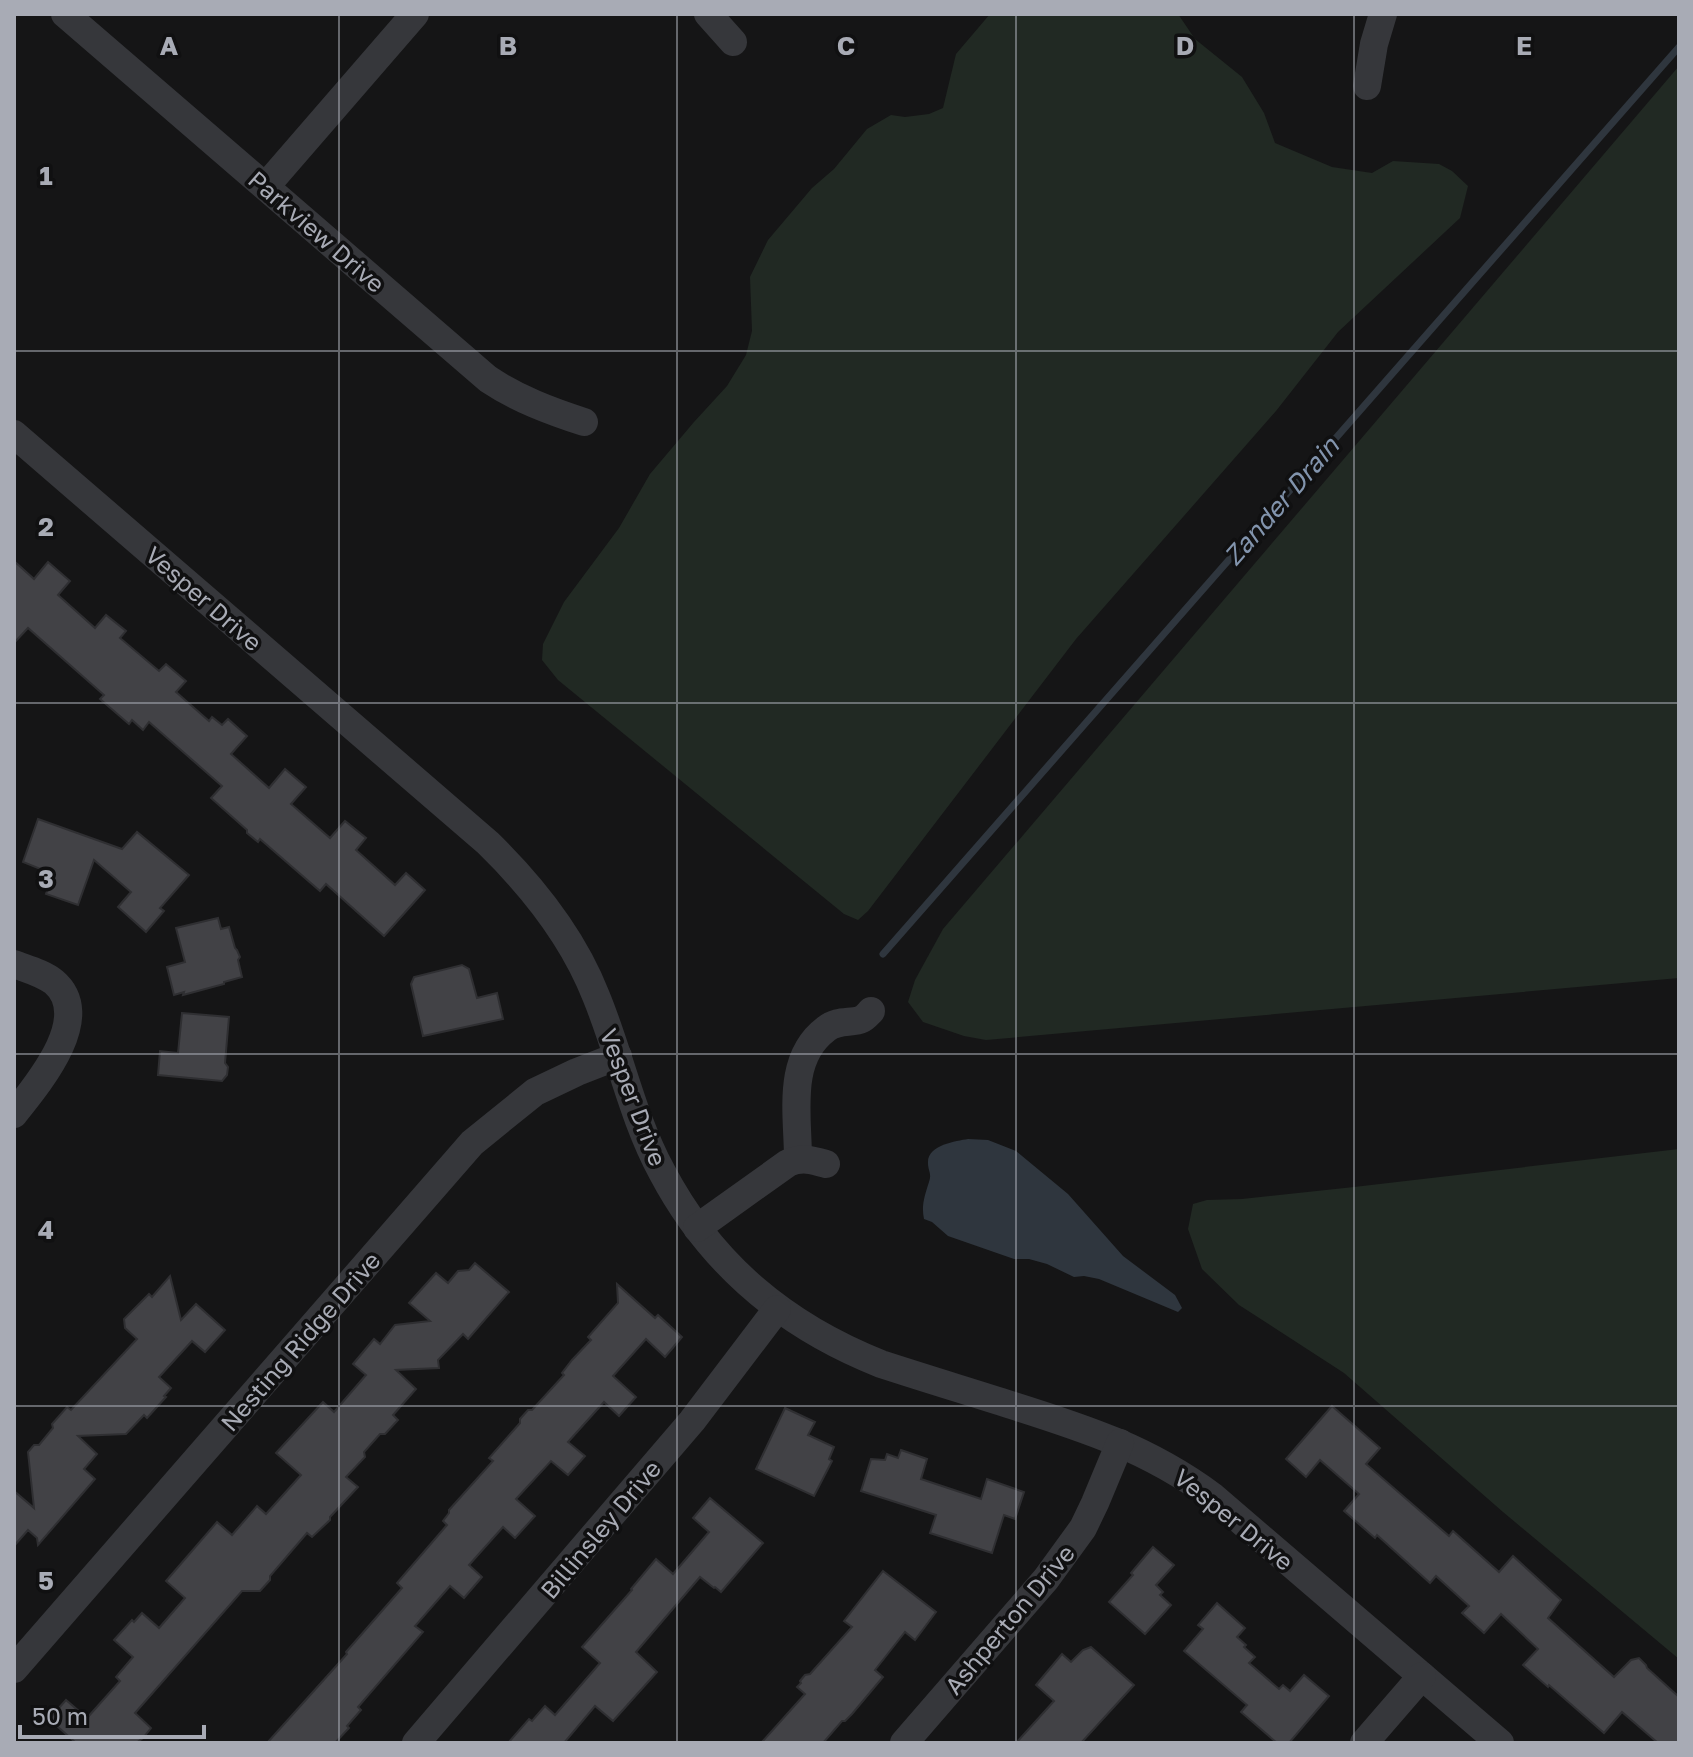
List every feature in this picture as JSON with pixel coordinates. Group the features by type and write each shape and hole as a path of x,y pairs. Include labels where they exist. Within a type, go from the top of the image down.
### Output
{"street":[{"name":"Parkview Drive","path":"65,14 488,379 508,393 584,422"},
{"path":"266,186 415,14"},
{"path":"708,14 733,42"},
{"path":"1367,86 1383,14"},
{"name":"Vesper Drive","path":"14,434 488,843 516,871 542,901 595,992 638,1118 662,1173 715,1252 777,1309 836,1345 881,1364 1060,1420 1120,1443 1174,1469 1212,1496 1500,1743"},
{"path":"14,964 52,980 67,1002 69,1016 57,1052 14,1114"},
{"path":"798,1159 797,1078 810,1046 827,1028 837,1023 860,1021 871,1011"},
{"name":"Nesting Ridge Drive","path":"14,1669 472,1143 535,1092 618,1056"},
{"path":"697,1228 788,1163 807,1158 826,1164"},
{"name":"Billinsley Drive","path":"416,1743 692,1421 777,1309"},
{"name":"Ashperton Drive","path":"904,1743 1067,1551 1095,1503 1120,1443"},
{"path":"1364,1743 1422,1676"}],"shaded area":[{"path":"990,14 1178,14 1195,39 1242,77 1264,113 1275,143 1332,167 1372,173 1393,161 1439,164 1468,186 1460,218 1338,332 1276,411 1076,639 858,920 844,914 558,680 542,660 543,644 564,602 619,528 650,474 727,386 746,355 752,331 750,277 768,240 867,129 891,115 929,114 943,108 956,54"},
{"path":"1679,66 1679,978 986,1040 923,1022 908,1002 915,980 943,929"},
{"path":"968,1139 988,1140 1016,1151 1068,1194 1123,1256 1175,1295 1182,1308 1178,1312 1099,1279 1074,1277 1047,1264 1014,1259 948,1236 924,1219 923,1205 930,1176 929,1157 943,1145"},
{"path":"1679,1149 1679,1659 1503,1512 1344,1373 1239,1305 1202,1269 1188,1229 1193,1204 1207,1200 1354,1187"}],"building":[{"path":"14,561 34,579 48,562 70,581 58,595 95,628 106,615 126,631 120,638 159,671 166,664 186,681 176,692 209,721 212,717 222,725 228,719 247,736 231,754 269,788 285,769 306,787 291,804 330,838 345,821 366,838 356,850 395,885 406,873 425,890 384,936 326,884 320,891 260,839 258,842 247,833 211,798 222,786 149,722 143,730 132,720 129,724 100,699 104,695 28,628 14,643"},
{"path":"38,819 122,849 137,832 189,875 160,908 164,911 146,932 118,907 131,892 94,860 78,905 46,894 53,874 23,862"},
{"path":"218,918 221,929 229,927 240,957 242,977 174,995 167,967 185,962 176,928"},
{"path":"462,965 469,969 477,998 497,993 503,1019 423,1036 411,984 414,977"},
{"path":"182,1013 229,1017 225,1063 228,1067 222,1081 158,1075 160,1051 178,1053"},
{"path":"475,1263 509,1292 468,1339 463,1334 438,1360 439,1368 396,1370 416,1389 393,1415 398,1420 385,1434 380,1434 364,1452 365,1457 346,1477 358,1487 312,1537 307,1533 260,1591 242,1591 135,1713 151,1728 143,1738 136,1743 76,1743 49,1719 66,1700 87,1718 120,1681 116,1677 133,1657 114,1640 142,1613 159,1628 185,1598 166,1581 217,1522 232,1535 257,1506 266,1514 301,1475 276,1453 323,1402 334,1412 366,1375 353,1364 374,1339 380,1344 395,1325 430,1321 409,1303 436,1273 448,1283 458,1271 469,1270"},
{"path":"170,1276 181,1320 196,1304 225,1330 205,1352 192,1341 159,1377 171,1388 166,1397 147,1418 144,1415 126,1434 78,1436 97,1454 84,1469 95,1479 38,1545 37,1538 28,1530 14,1546 14,1491 34,1508 28,1452 34,1445 39,1445 67,1407 71,1410 137,1339 125,1328 124,1319 149,1294 152,1297"},
{"path":"617,1284 682,1337 665,1357 646,1339 613,1376 636,1397 619,1416 604,1402 568,1442 585,1456 568,1475 551,1461 516,1499 535,1516 515,1538 503,1527 469,1565 482,1577 464,1598 450,1586 415,1626 423,1632 358,1707 361,1710 335,1743 267,1743 402,1588 397,1583 447,1525 443,1521 449,1510 493,1461 489,1458 520,1423 520,1419 564,1375 562,1373 572,1360 591,1340 588,1337 618,1303"},
{"path":"1332,1406 1380,1448 1366,1464 1449,1536 1453,1531 1499,1572 1513,1556 1561,1600 1548,1618 1614,1677 1631,1660 1639,1658 1679,1697 1679,1743 1658,1743 1622,1712 1604,1733 1523,1665 1538,1649 1501,1614 1484,1633 1462,1613 1469,1606 1436,1576 1430,1583 1377,1535 1375,1538 1344,1511 1359,1494 1320,1460 1306,1477 1286,1459"},
{"path":"785,1408 815,1422 808,1435 834,1447 829,1459 832,1461 814,1496 756,1469"},
{"path":"901,1450 927,1459 921,1479 981,1499 987,1479 1024,1492 1015,1519 1004,1515 992,1553 930,1533 936,1515 861,1491 871,1459 885,1460 887,1454 898,1458"},
{"path":"710,1498 763,1543 721,1592 700,1577 636,1652 657,1672 613,1721 595,1706 564,1743 508,1743 545,1706 555,1715 600,1663 582,1647 656,1559 673,1574 709,1532 693,1518"},
{"path":"1153,1547 1174,1565 1156,1585 1163,1592 1160,1595 1171,1605 1145,1634 1109,1602"},
{"path":"883,1571 936,1612 915,1640 905,1632 875,1670 883,1677 823,1743 761,1743 805,1694 797,1687 800,1681 852,1627 844,1621"},
{"path":"1217,1603 1245,1628 1237,1637 1255,1657 1249,1663 1279,1689 1283,1685 1290,1691 1304,1675 1329,1696 1289,1743 1277,1743 1241,1712 1247,1705 1184,1651 1203,1629 1198,1625"},
{"path":"1091,1647 1134,1685 1081,1743 1016,1743 1054,1701 1036,1685 1062,1654 1071,1662"}],"waterway":[{"name":"Zander Drain","path":"883,954 1679,47"}]}
